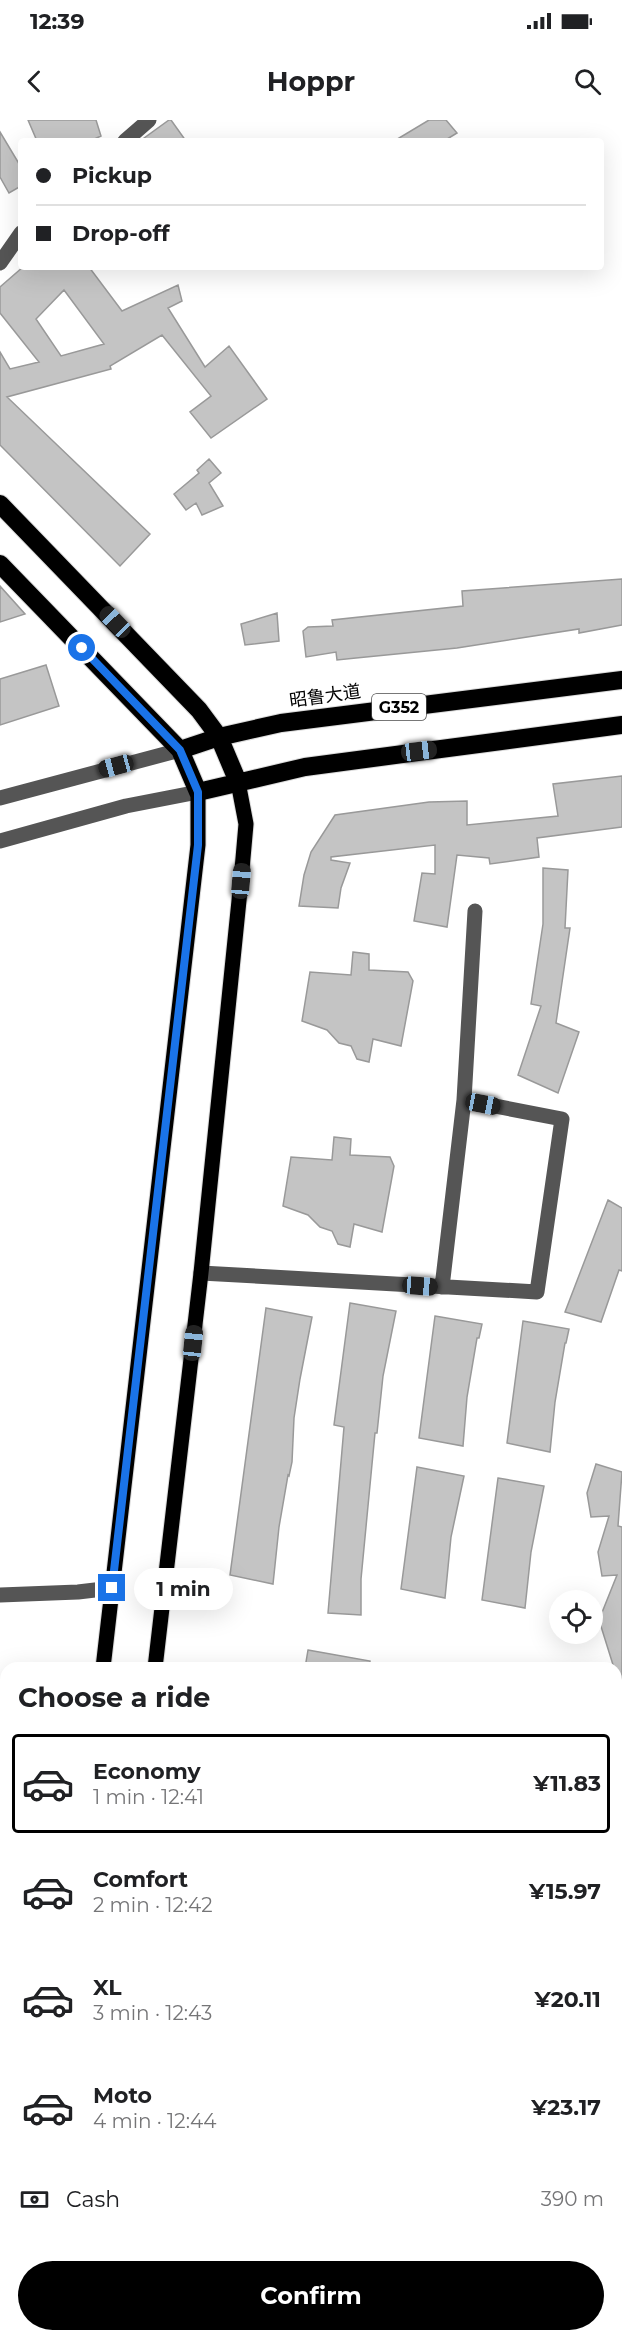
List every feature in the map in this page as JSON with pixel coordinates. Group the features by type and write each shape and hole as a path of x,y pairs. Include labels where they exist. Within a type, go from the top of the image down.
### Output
{"highway":[{"path":"0,504 181,690 219,737 238,783"},
{"path":"0,564 180,750 198,792 304,767 622,725"},
{"name":"昭鲁大道","path":"180,750 219,737 281,723 622,680"}],"main road":[{"path":"156,1662 201,1273 246,824 238,783"},
{"path":"104,1662 198,845 198,792"}],"street":[{"path":"128,138 149,120"},
{"path":"0,263 18,237"},
{"path":"0,798 180,750"},
{"path":"0,841 126,806 198,792"},
{"path":"442,1287 464,1100 475,911"},
{"path":"201,1273 537,1292 562,1119 464,1100"},
{"path":"0,1595 78,1592 112,1588"}],"building":[{"path":"28,120 96,120 101,136 97,138 36,138"},
{"path":"171,120 184,138 144,138"},
{"path":"429,120 446,120 457,133 449,138 399,138"},
{"path":"0,132 18,162 18,188 9,193 0,177"},
{"path":"20,270 91,270 122,311 178,285 182,301 168,308 205,367 229,346 267,399 211,438 190,412 211,396 162,335 110,366 111,369 7,397 150,534 120,566 0,445 0,352 10,369 39,362 0,313 0,287","holes":["64,290 104,344 61,356 36,319"]},
{"path":"209,459 221,473 209,483 223,506 202,515 196,503 186,510 174,494 199,473 197,470"},
{"path":"622,579 622,625 579,633 579,629 457,648 337,660 336,652 306,657 303,631 308,627 333,626 332,620 463,606 462,591"},
{"path":"0,586 25,614 0,622"},
{"path":"277,613 279,641 245,645 241,624"},
{"path":"46,665 59,706 0,725 0,679"},
{"path":"622,776 622,827 537,838 539,857 490,864 489,858 457,855 447,927 414,921 422,873 435,874 435,845 331,857 331,860 350,863 341,888 338,908 299,906 304,875 311,852 335,815 429,802 467,801 467,825 558,816 553,784"},
{"path":"543,868 568,870 565,928 570,928 556,1023 579,1032 558,1093 518,1075 541,1006 531,1004 543,924"},
{"path":"353,952 369,954 369,970 408,972 413,981 401,1046 373,1039 369,1062 357,1059 351,1046 339,1043 327,1030 302,1021 310,972 351,975"},
{"path":"334,1137 351,1139 350,1155 390,1157 394,1166 382,1232 354,1224 350,1247 338,1244 332,1231 320,1227 308,1215 283,1206 291,1157 332,1160"},
{"path":"608,1200 622,1208 622,1271 619,1270 601,1322 565,1312"},
{"path":"350,1303 396,1311 383,1376 377,1433 375,1433 361,1579 361,1615 328,1613 344,1427 334,1425"},
{"path":"266,1308 312,1317 294,1418 292,1462 279,1527 273,1584 230,1575"},
{"path":"435,1316 482,1324 479,1338 477,1338 467,1397 463,1446 419,1438"},
{"path":"523,1321 569,1329 555,1402 550,1452 507,1443"},
{"path":"596,1464 622,1472 618,1526 622,1527 622,1662 612,1662 603,1633 603,1610 617,1575 602,1576 598,1552 609,1516 591,1517 587,1493"},
{"path":"417,1467 464,1476 451,1537 445,1598 401,1589"},
{"path":"498,1478 544,1486 531,1552 525,1608 482,1600"},
{"path":"308,1650 370,1661 370,1662 306,1662"}],"route":[{"path":"82,648 180,750 198,792 198,845 112,1588"}]}
